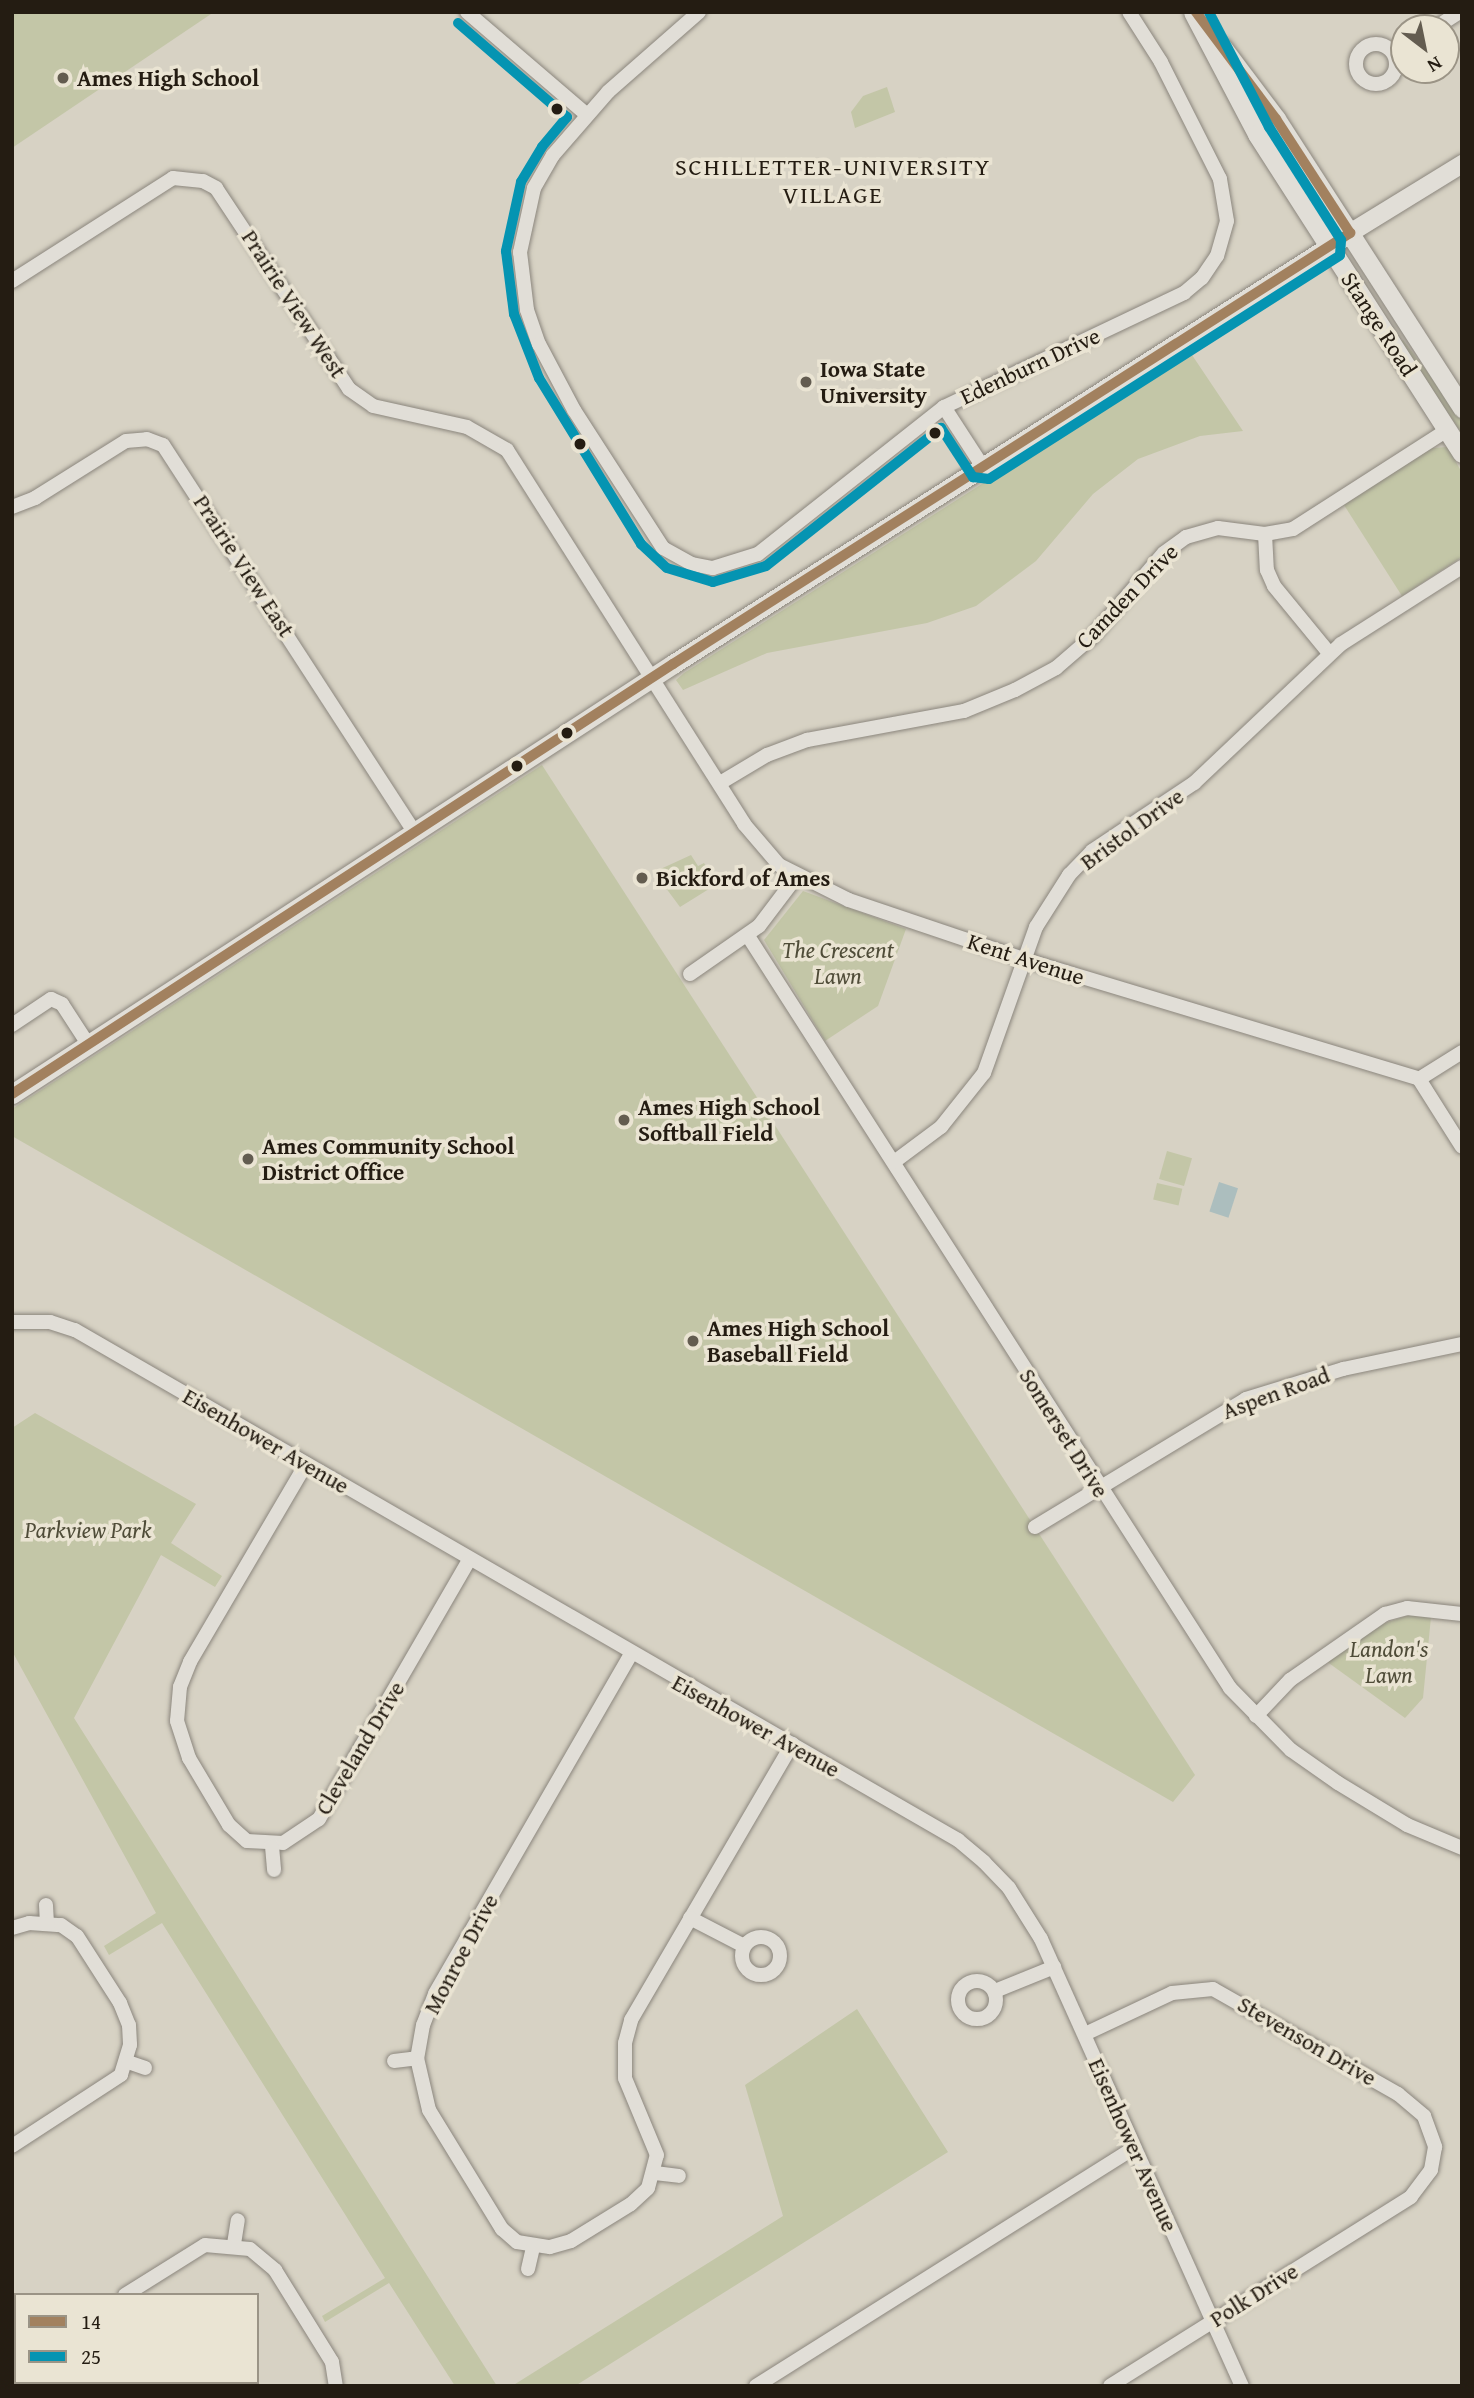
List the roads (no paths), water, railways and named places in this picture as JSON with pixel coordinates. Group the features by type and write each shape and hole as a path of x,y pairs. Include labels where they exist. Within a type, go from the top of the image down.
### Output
{"main road":[{"name":"Stange Road","path":"1194,12 1276,119 1462,408"},
{"name":"Stange Road","path":"1194,12 1257,134 1462,453"},
{"path":"12,1094 651,679 1350,233"}],"street":[{"path":"467,12 587,115"},
{"name":"Edenburn Drive","path":"699,12 631,70 553,155 534,188 520,253 525,300 552,372 663,548 692,564 713,568 758,554 944,407 1184,293 1202,278 1217,256 1227,221 1220,179 1161,62 1129,12"},
{"path":"1350,233 1462,164"},
{"name":"Prairie View West","path":"12,281 173,178 203,181 216,188 349,389 373,406 467,428 507,450 651,679"},
{"path":"944,407 983,467"},
{"name":"Camden Drive","path":"720,783 767,755 807,740 964,710 1015,690 1055,667 1093,636 1164,553 1186,537 1218,528 1265,534 1293,529 1447,430"},
{"name":"Prairie View East","path":"12,507 35,498 126,441 147,439 163,445 415,833"},
{"path":"1265,534 1267,570 1274,586 1329,653"},
{"name":"Bristol Drive","path":"894,1162 941,1127 972,1092 998,1042 1036,927 1069,875 1093,851 1194,783 1329,653 1462,567"},
{"name":"Kent Avenue","path":"651,679 762,846 797,876 849,900 1026,960 1419,1079"},
{"path":"690,974 748,936 783,898 797,876"},
{"name":"Somerset Drive","path":"748,936 894,1162 1098,1489 1230,1688 1291,1750 1338,1783 1407,1825 1462,1848"},
{"path":"12,1026 51,999 62,1004 89,1044"},
{"path":"1462,1052 1419,1079 1462,1147"},
{"name":"Eisenhower Avenue","path":"12,1322 50,1322 75,1330 631,1654 958,1840 984,1862 1026,1911 1054,1966 1133,2149 1242,2386"},
{"name":"Aspen Road","path":"1035,1527 1246,1399 1343,1369 1462,1345"},
{"path":"274,1870 272,1846 247,1841 229,1825 188,1758 178,1729 177,1705 190,1662 306,1464"},
{"name":"Cleveland Drive","path":"272,1846 297,1838 319,1819 469,1560"},
{"path":"1256,1716 1290,1681 1385,1615 1407,1608 1462,1614"},
{"name":"Monroe Drive","path":"533,2247 502,2230 440,2133 420,2083 417,2058 435,1994 631,1654"},
{"path":"528,2269 533,2247 571,2241 631,2204 655,2173 652,2136 625,2078 625,2043 631,2020 792,1744"},
{"path":"46,1905 47,1924"},
{"path":"690,1918 744,1946"},
{"path":"12,1928 61,1925 77,1936 120,2003 129,2025 128,2062 109,2085 12,2146"},
{"path":"995,1991 1054,1966"},
{"name":"Stevenson Drive","path":"1085,2034 1180,1991 1199,1988 1226,1995 1398,2094 1424,2116 1432,2131 1435,2158 1424,2185 1399,2206"},
{"path":"394,2062 417,2058"},
{"path":"128,2062 145,2068"},
{"path":"756,2386 1133,2149"},
{"path":"655,2173 679,2176"},
{"name":"Polk Drive","path":"1110,2386 1399,2206"},
{"path":"234,2244 239,2220"},
{"path":"128,2293 205,2245 234,2244 250,2249 275,2270 332,2362 336,2386"}],"place":[{"name":"Ames High School","path":"63,78"},
{"name":"Iowa State University","path":"806,382"},
{"name":"Bickford of Ames","path":"642,878"},
{"name":"Ames High School Softball Field","path":"624,1120"},
{"name":"Ames Community School District Office","path":"248,1159"},
{"name":"Ames High School Baseball Field","path":"693,1341"}],"district":[{"name":"SCHILLETTER-UNIVERSITY VILLAGE","path":"833,181"}],"park label":[{"name":"The Crescent Lawn","path":"838,963"},
{"name":"Parkview Park","path":"88,1530"},
{"name":"Landon's Lawn","path":"1389,1662"}]}
